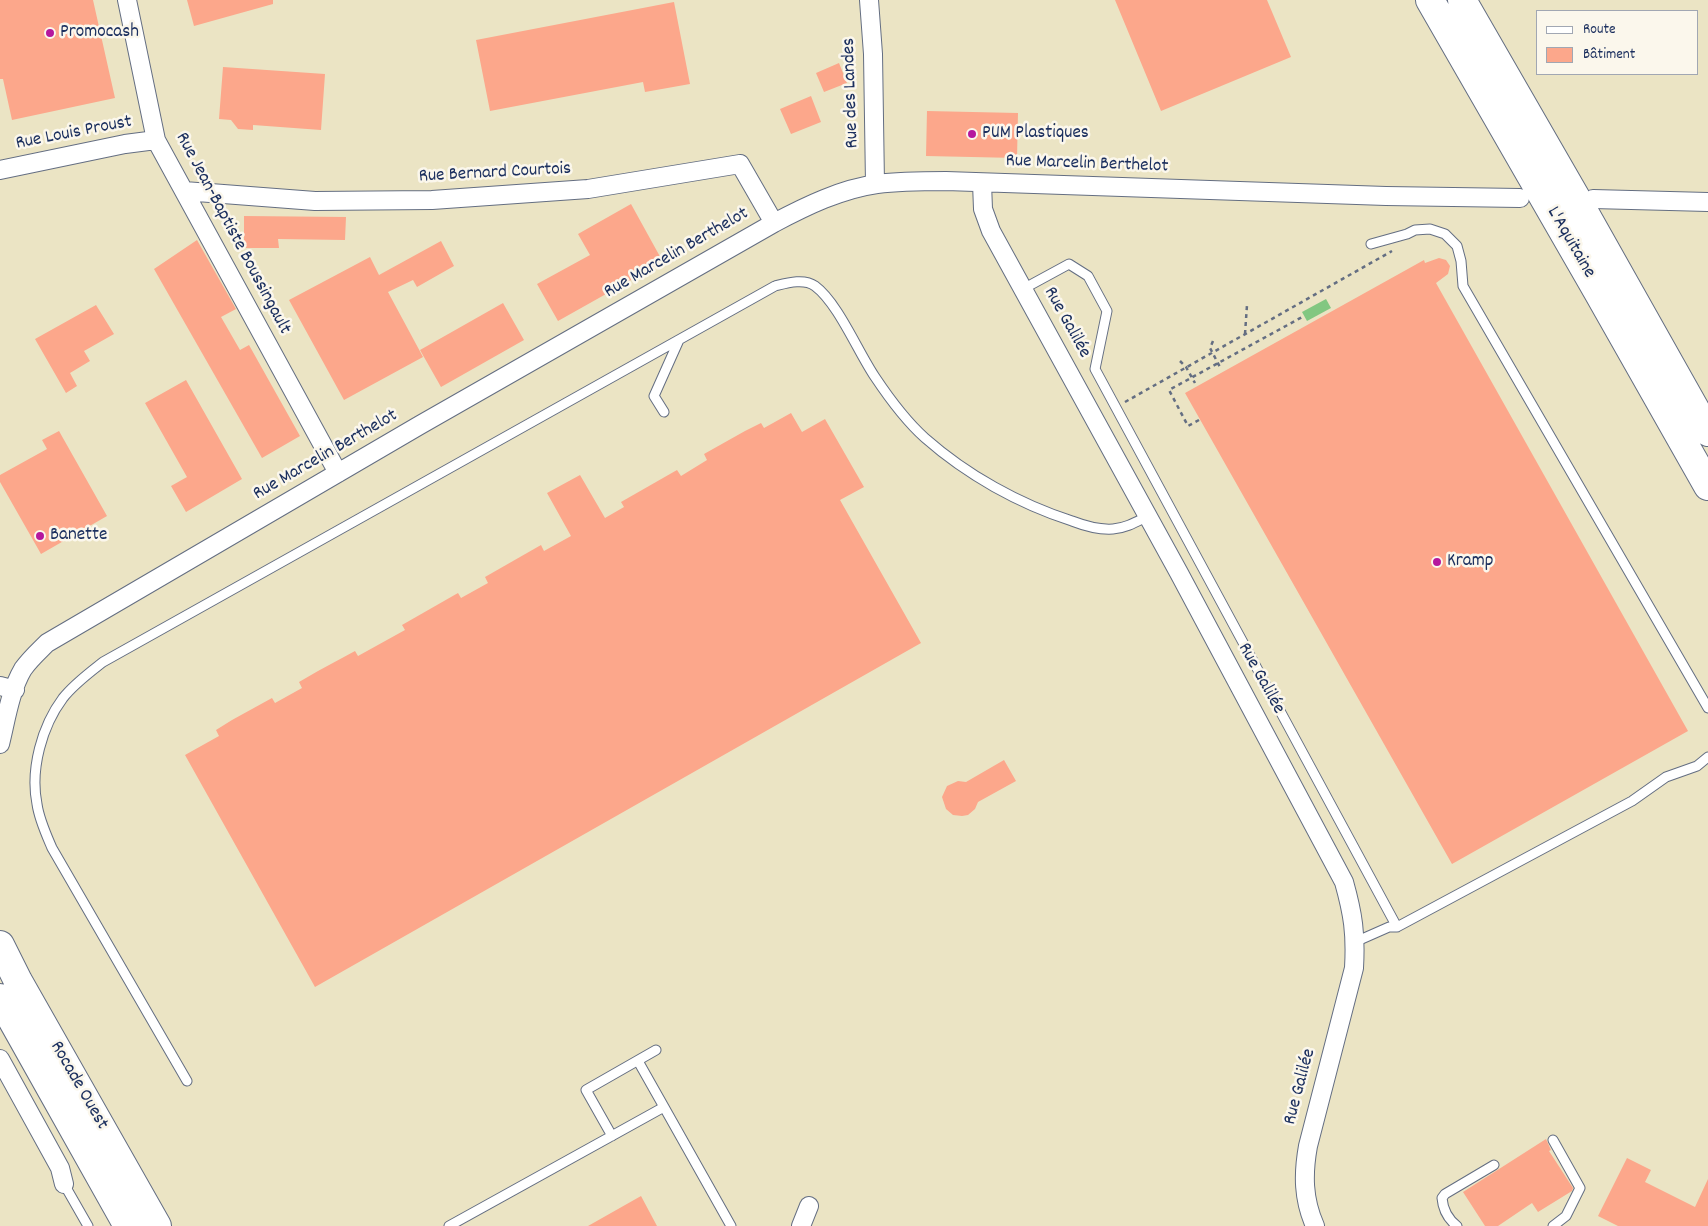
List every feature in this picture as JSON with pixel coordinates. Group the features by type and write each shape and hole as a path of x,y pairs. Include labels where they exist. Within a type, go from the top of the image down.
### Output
{"main road":[{"name":"L'Aquitaine","path":"1430,0 1708,486"},
{"name":"L'Aquitaine","path":"1462,0 1708,432"},
{"name":"Rocade Ouest","path":"0,945 22,989 157,1226"},
{"path":"0,998 128,1226"}],"street":[{"name":"Rue Jean-Baptiste Boussingault","path":"127,0 156,140 338,474"},
{"name":"Rue des Landes","path":"869,0 873,54 875,184"},
{"name":"Rue Louis Proust","path":"0,170 125,144 156,140"},
{"name":"Rue Bernard Courtois","path":"184,191 315,201 432,200 588,189 740,164 774,223"},
{"name":"Rue Marcelin Berthelot","path":"0,744 7,688 47,643 774,223 832,196 875,184 910,181 1520,198"},
{"name":"Rue Galilée","path":"982,183 982,203 987,220 1344,882 1352,912 1355,942 1354,968 1305,1161 1305,1193 1315,1226"},
{"path":"1593,200 1708,202"},
{"path":"0,1059 60,1168 64,1184"},
{"path":"800,1226 809,1206"}],"lane":[{"path":"1371,244 1415,230 1430,229 1445,234 1457,246 1462,261 1463,286 1708,708"},
{"path":"1023,289 1069,264 1088,276 1107,311 1095,369 1397,926"},
{"path":"187,1081 52,848 36,803 36,773 41,743 49,720 63,698 80,680 103,662 775,286 793,282 813,284 828,297 875,376 899,410 925,438 970,471 1011,496 1046,513 1092,527 1113,529 1127,527 1148,516"},
{"path":"664,412 654,396 679,340"},
{"path":"1355,942 1389,927 1397,926 1632,801 1666,777 1697,766 1708,757"},
{"path":"612,1136 586,1090 656,1050"},
{"path":"638,1061 731,1226"},
{"path":"449,1226 664,1107"},
{"path":"1553,1140 1580,1188 1566,1216 1553,1226"},
{"path":"1457,1226 1447,1223 1442,1198 1445,1194 1494,1165"},
{"path":"64,1184 88,1226"}],"path":[{"path":"1116,407 1394,250"},
{"path":"1245,334 1247,304"},
{"path":"1199,420 1188,426 1169,390 1304,316"},
{"path":"1213,342 1210,348 1221,369"},
{"path":"1180,361 1186,367 1195,383"}],"green space":[{"path":"1326,299 1331,308 1307,321 1302,312"}],"building":[{"name":"Promocash","path":"0,0 93,0 115,98 12,120 3,79 0,79"},
{"path":"187,0 273,0 273,4 194,26"},
{"path":"1115,0 1267,0 1291,57 1161,111"},
{"path":"674,2 690,84 645,92 643,82 490,111 476,40"},
{"path":"839,63 847,83 824,92 816,73"},
{"path":"223,67 325,74 321,130 253,125 253,130 238,129 231,120 219,119"},
{"path":"811,96 821,122 791,134 780,109"},
{"name":"PUM Plastiques","path":"927,111 1018,113 1017,158 926,156"},
{"path":"631,204 663,262 558,321 537,284 590,255 578,234"},
{"path":"244,216 346,217 345,240 278,239 279,248 244,248"},
{"path":"197,240 236,309 221,317 240,350 249,345 300,436 262,458 154,269"},
{"path":"441,241 454,266 417,287 413,280 388,292 423,357 344,400 289,300 370,257 379,275"},
{"name":"Kramp","path":"1439,258 1446,260 1450,266 1448,274 1436,283 1688,731 1452,864 1185,393 1424,260 1425,263"},
{"path":"503,303 524,340 441,387 420,350"},
{"path":"96,305 114,334 84,351 90,361 70,373 77,386 66,393 35,339"},
{"path":"186,380 242,479 186,512 171,486 187,477 145,403"},
{"path":"791,413 802,432 825,419 864,487 840,500 921,643 315,987 185,755 219,736 216,730 232,720 272,698 275,703 302,688 299,682 318,671 355,651 358,656 405,630 402,625 458,593 461,598 488,583 485,577 541,545 544,551 571,536 547,493 580,475 605,518 624,507 621,502 677,470 681,476 707,460 704,454 761,423 764,428"},
{"path":"59,431 107,516 41,554 0,482 0,475 47,449 42,440"},
{"path":"1004,760 1016,781 978,802 975,809 968,815 953,815 946,809 942,797 947,786 958,781 966,782"},
{"path":"1546,1139 1551,1150 1549,1151 1573,1188 1572,1191 1538,1212 1532,1203 1498,1226 1485,1226 1463,1192"},
{"path":"1627,1158 1651,1170 1645,1182 1695,1207 1708,1179 1708,1226 1618,1226 1598,1216"},
{"path":"641,1196 657,1226 588,1226"}],"place":[{"name":"Promocash","path":"50,33"},
{"name":"PUM Plastiques","path":"972,134"},
{"name":"Banette","path":"40,536"},
{"name":"Kramp","path":"1437,562"}]}
